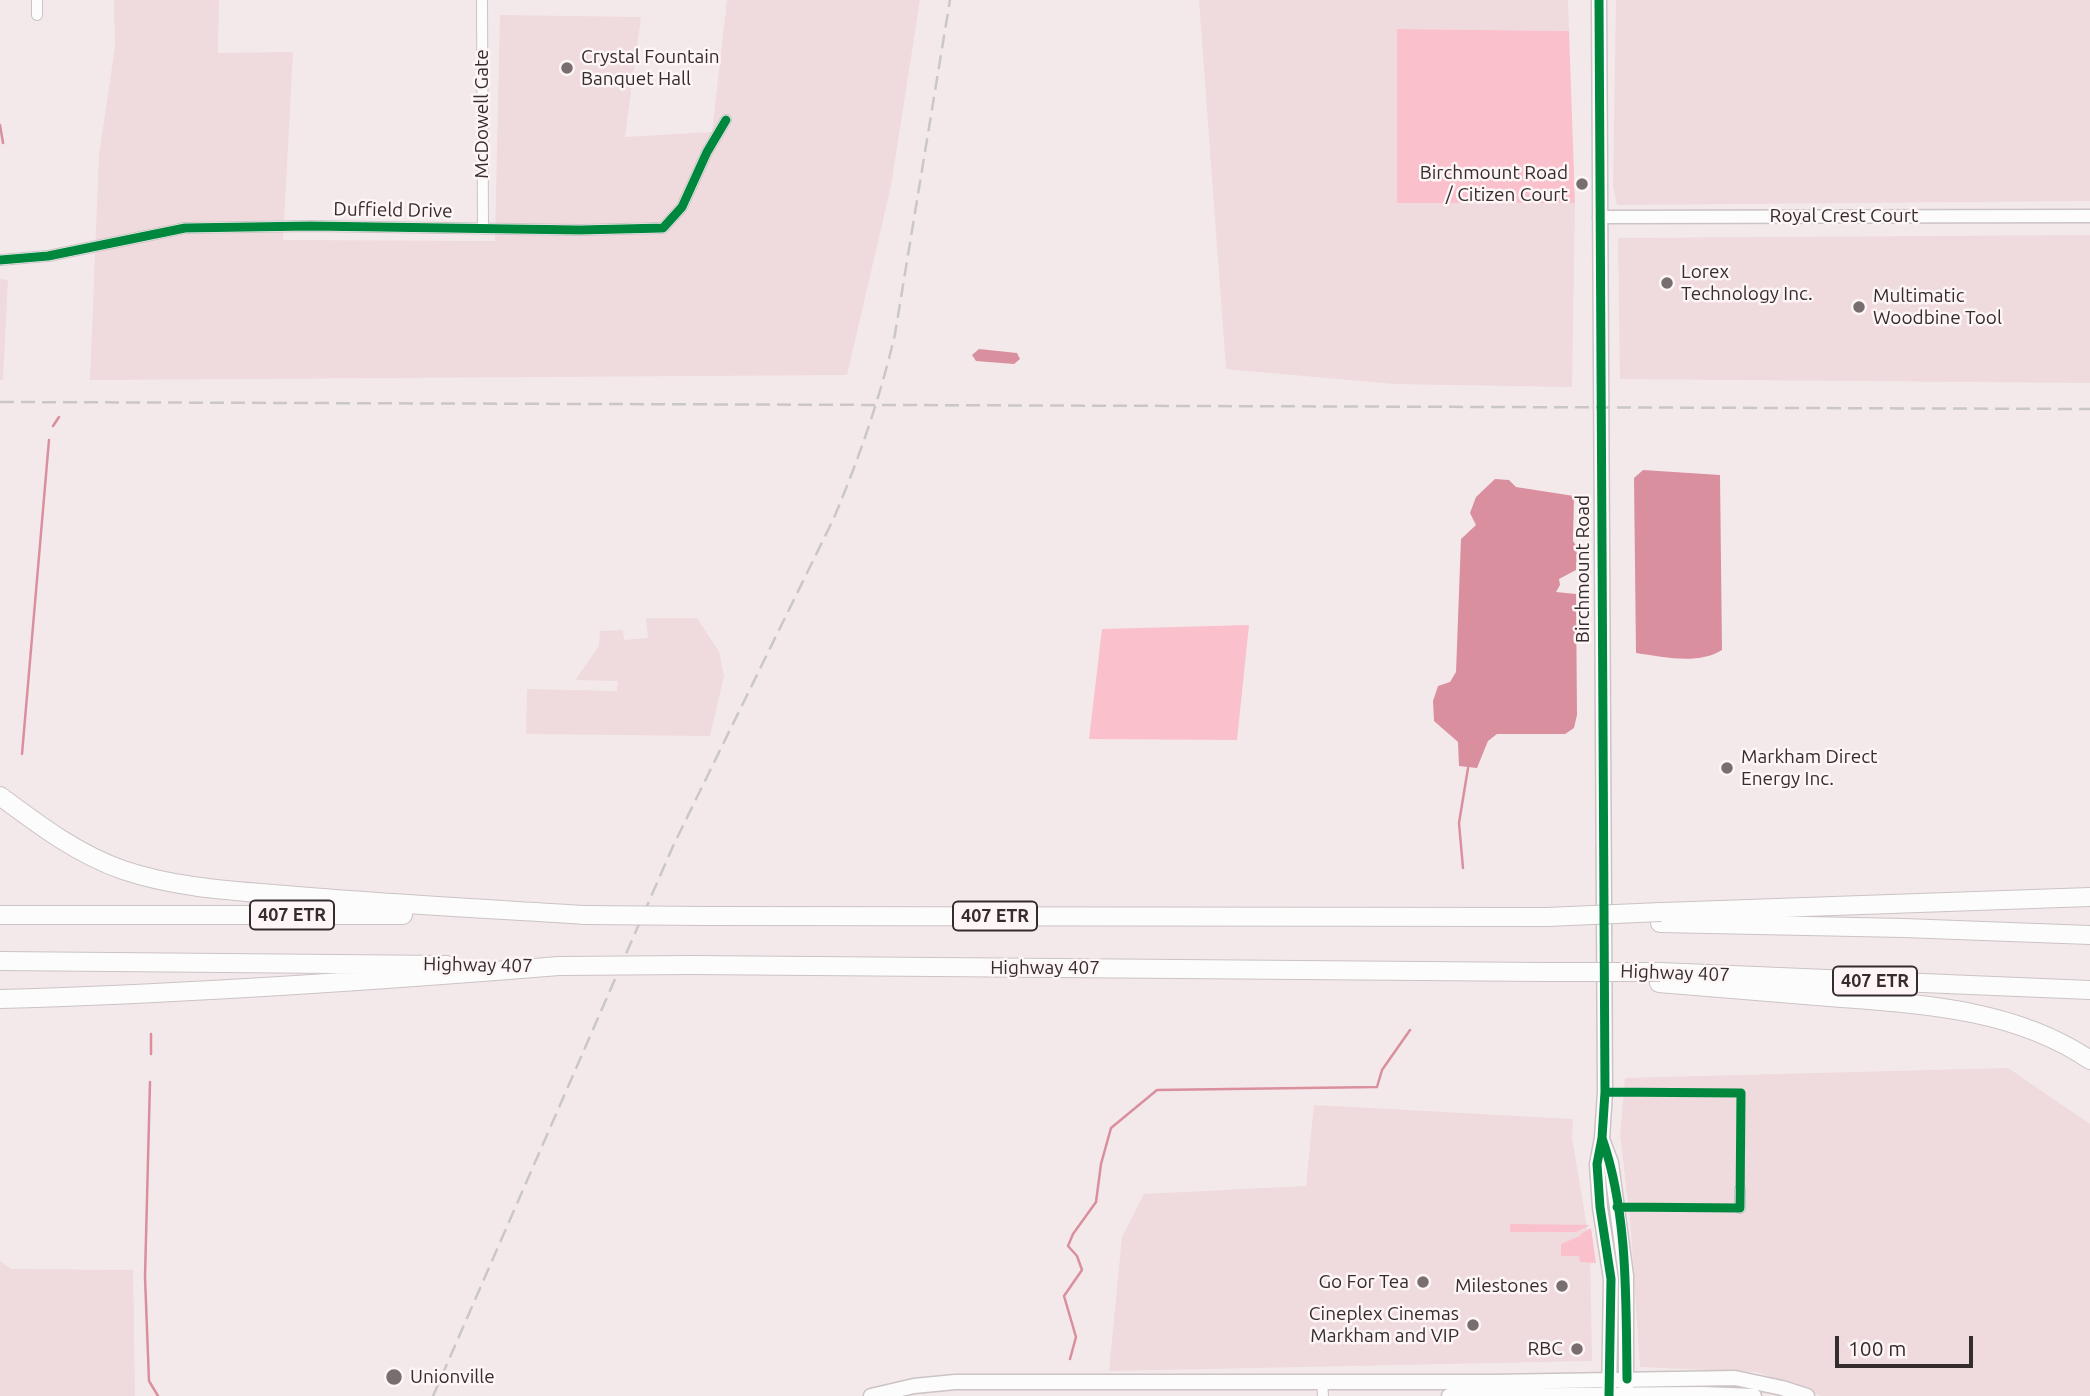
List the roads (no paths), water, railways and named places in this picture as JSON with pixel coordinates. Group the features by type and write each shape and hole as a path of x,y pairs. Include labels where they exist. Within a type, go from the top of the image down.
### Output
{"highway":[{"path":"0,796 76,849 123,870 165,880 208,888 351,901 585,915"},
{"path":"1660,918 2090,897"},
{"name":"407 ETR","path":"0,915 1660,918 2090,935"},
{"name":"Highway 407","path":"0,961 1544,972 2090,990"},
{"path":"0,999 133,996 559,966"},
{"path":"1660,977 1983,1013 2067,1044 2090,1059"}],"main road":[{"name":"Birchmount Road","path":"1599,0 1605,1092 1597,1164 1600,1207 1611,1279 1609,1390"},
{"name":"Birchmount Road","path":"1602,1138 1611,1163 1626,1276 1626,1390"},
{"path":"1626,1390 1735,1378 1807,1396"},
{"path":"871,1396 914,1386 955,1381 1322,1389 1626,1390 1754,1396"},
{"path":"1449,1396 1609,1390"}],"street":[{"path":"37,0 37,15"},
{"name":"McDowell Gate","path":"482,0 483,229"},
{"name":"Duffield Drive","path":"0,260 48,256 185,228 663,228 682,207 707,152 726,120"},
{"name":"Royal Crest Court","path":"1599,217 2090,216"},
{"path":"1740,1190 1740,1208"}],"waterway":[{"path":"0,125 3,143"},
{"path":"53,426 59,417"},
{"path":"22,754 49,440"},
{"path":"1463,868 1459,823 1468,768"},
{"path":"1070,1359 1076,1337 1064,1296 1082,1270 1077,1256 1068,1246 1073,1234 1096,1202 1101,1164 1111,1128 1157,1090 1377,1087 1382,1070 1410,1030"},
{"path":"151,1034 151,1054"},
{"path":"150,1082 145,1277 149,1381 158,1396"}],"railway":[{"path":"433,1396 674,844 833,520 860,451 876,405 895,334 950,0"},
{"path":"0,402 2090,409"}],"place":[{"name":"Crystal Fountain Banquet Hall","path":"567,68"},
{"name":"Birchmount Road / Citizen Court","path":"1582,184"},
{"name":"Lorex Technology Inc.","path":"1667,283"},
{"name":"Multimatic Woodbine Tool","path":"1859,307"},
{"name":"Markham Direct Energy Inc.","path":"1727,768"},
{"name":"Go For Tea","path":"1423,1282"},
{"name":"Milestones","path":"1562,1286"},
{"name":"Cineplex Cinemas Markham and VIP","path":"1473,1325"},
{"name":"RBC","path":"1577,1349"},
{"name":"Unionville","path":"394,1377"}]}
